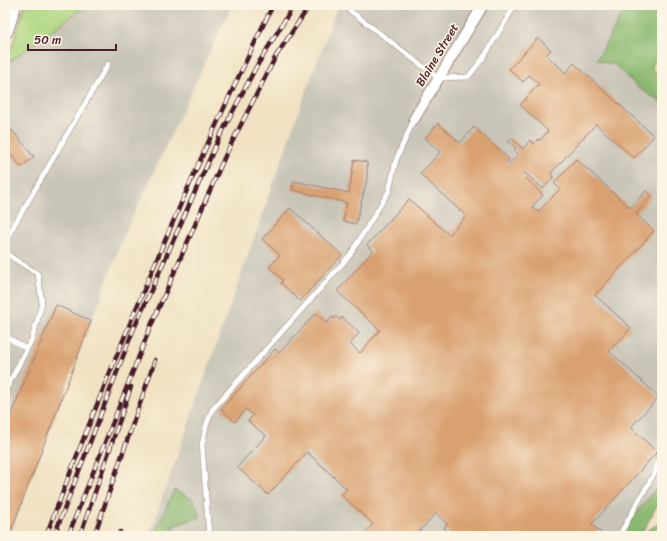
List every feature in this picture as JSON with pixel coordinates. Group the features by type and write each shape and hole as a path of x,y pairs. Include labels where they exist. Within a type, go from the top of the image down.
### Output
{"main road":[{"path":"5,30 13,5"}],"street":[{"name":"Blaine Street","path":"414,119 482,5"}],"lane":[{"path":"351,5 348,9 438,78 468,77 484,57 515,5"},
{"path":"5,241 108,64"},
{"path":"210,536 202,445 206,426 212,410 350,255 389,191 396,160 414,119"},
{"path":"5,253 38,274 42,303 32,339 5,391"},
{"path":"5,336 26,349"},
{"path":"619,536 655,472 662,447"}],"shaded area":[{"path":"87,5 232,5 124,235 10,536 5,536 5,65"},
{"path":"338,5 627,5 597,60 615,65 639,88 662,103 662,481 618,536 149,536 296,119"}],"green space":[{"path":"25,5 87,5 6,64"},
{"path":"627,5 662,5 662,41 652,69 662,76 662,103 639,88 615,65 597,60"},
{"path":"662,481 662,502 655,509 641,536 618,536"},
{"path":"174,490 193,499 200,517 173,526 174,536 153,536"},
{"path":"662,522 662,536 647,536 648,530"}],"building":[{"path":"538,38 551,50 546,55 566,73 574,63 654,136 634,158 596,124 551,173 553,178 543,189 525,173 523,175 543,195 532,207 538,212 560,189 554,183 576,159 630,208 646,191 652,196 636,214 654,231 595,295 631,328 609,351 659,397 631,427 657,452 592,524 604,536 453,536 444,528 447,524 436,513 416,535 417,536 362,536 373,524 341,495 347,489 307,452 268,495 237,467 266,436 248,421 253,415 246,409 235,422 221,409 275,349 279,353 316,313 327,323 332,317 334,319 336,316 340,320 342,317 359,333 350,344 360,353 380,330 337,291 373,251 367,245 409,199 449,235 466,216 420,174 440,152 425,138 438,123 460,143 474,127 509,159 507,162 509,164 518,154 514,151 516,148 508,141 511,138 523,149 530,140 534,144 548,131 520,105 539,84 529,75 523,82 509,69"},
{"path":"12,130 34,157 21,167 5,147 5,136"},
{"path":"354,160 367,162 367,179 356,224 343,221 347,203 292,190 294,181 349,193"},
{"path":"290,208 342,255 300,301 281,283 283,280 269,267 280,255 262,239"},
{"path":"56,305 91,321 9,536 5,536 5,429"}],"railway":[{"path":"46,536 98,401 153,268 211,136 273,5"},
{"path":"54,536 132,333 219,138 255,69 294,5"},
{"path":"68,536 150,328 225,156 276,56 310,5"},
{"path":"94,536 155,360"},
{"path":"80,536 131,387"},
{"path":"119,536 120,532"}]}
